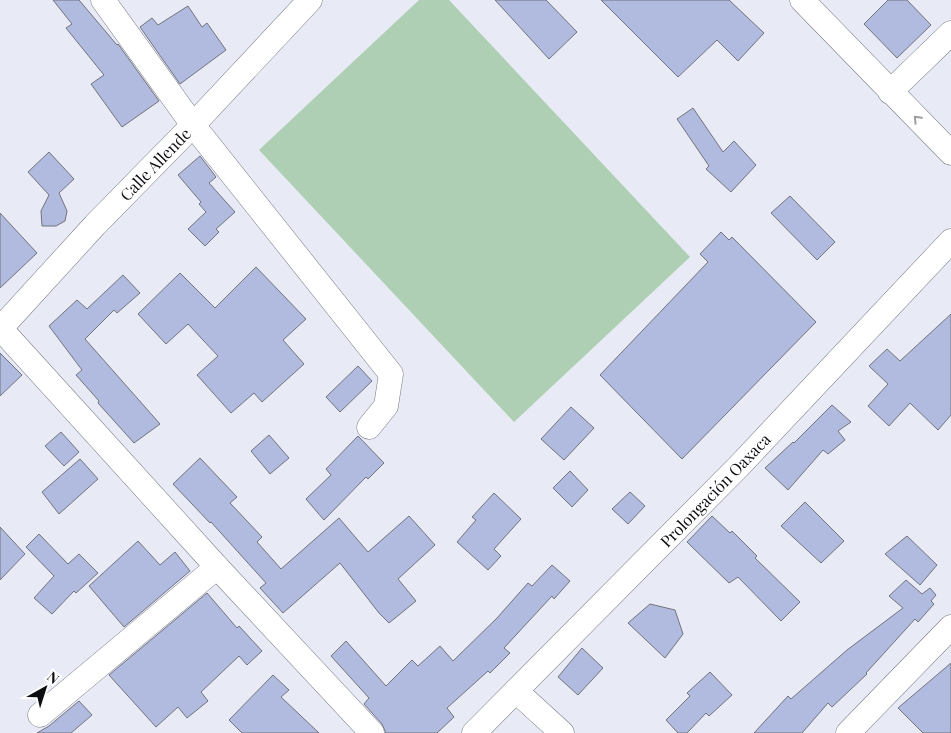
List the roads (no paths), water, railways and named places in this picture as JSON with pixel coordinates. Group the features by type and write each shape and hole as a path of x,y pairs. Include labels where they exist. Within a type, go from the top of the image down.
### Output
{"street":[{"path":"103,0 193,125 391,374 386,406 369,427"},
{"name":"Calle Allende","path":"0,328 95,225 193,125 310,0"},
{"path":"802,0 951,153"},
{"path":"890,92 951,33"},
{"name":"Prolongación Oaxaca","path":"474,733 739,466 951,241"},
{"path":"0,328 217,567 372,733"},
{"path":"40,715 217,567"},
{"path":"848,733 951,627"},
{"path":"516,691 562,733"}]}
